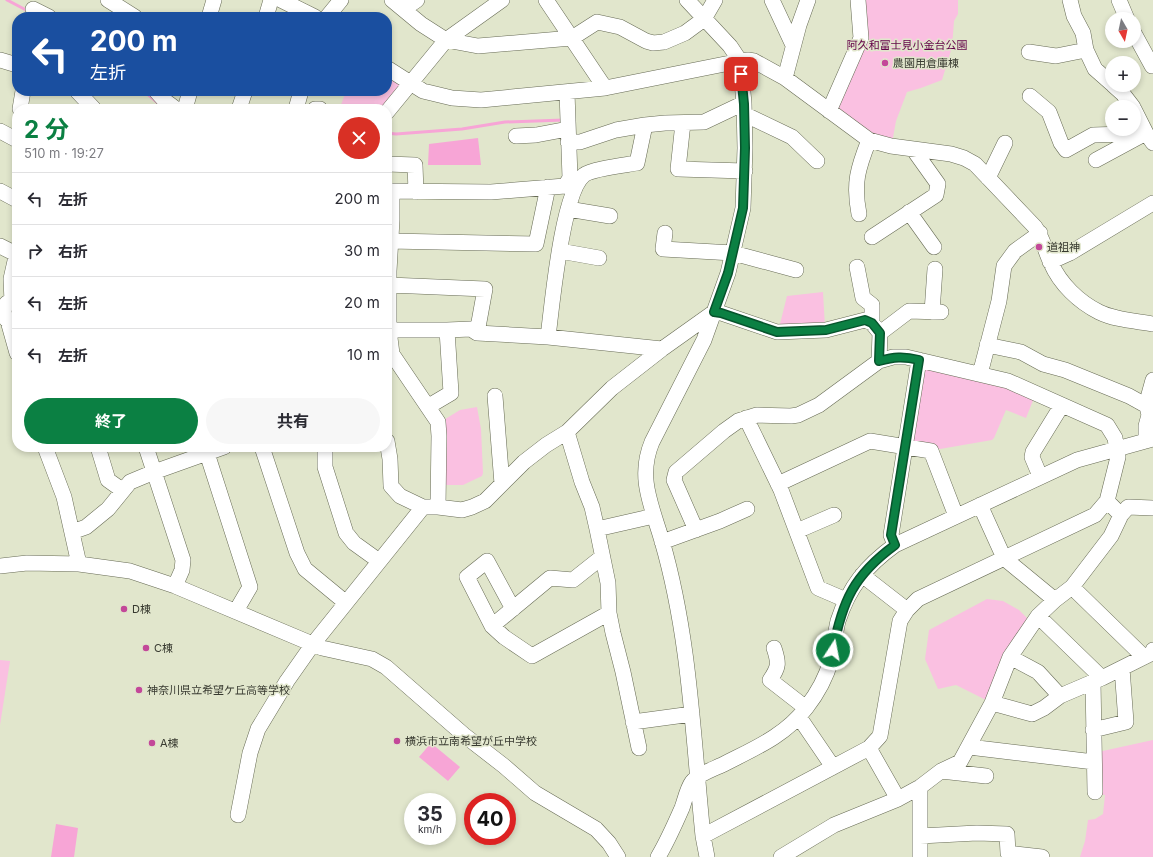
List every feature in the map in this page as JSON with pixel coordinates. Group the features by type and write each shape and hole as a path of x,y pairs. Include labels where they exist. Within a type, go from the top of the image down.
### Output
{"street":[{"path":"108,0 127,12"},
{"path":"210,12 214,0"},
{"path":"267,12 271,0"},
{"path":"281,0 305,12"},
{"path":"331,12 341,0"},
{"path":"392,0 422,24 446,40 478,46 572,38 597,22 620,27 646,41 653,43 664,42 685,32 704,19 714,0"},
{"path":"404,9 417,0"},
{"path":"392,106 446,40 502,0"},
{"path":"546,0 605,88"},
{"path":"687,0 730,46 740,61 744,109 745,171 743,208 728,273 704,340 648,452 645,466 646,482 677,602 686,657 703,836 707,857"},
{"path":"772,0 793,45"},
{"path":"784,78 798,25 808,0"},
{"path":"829,111 861,38 858,0"},
{"path":"1070,0 1074,16 1083,33 1086,50 1095,69 1105,78"},
{"path":"1119,0 1124,12"},
{"path":"1141,47 1153,66"},
{"path":"1029,52 1056,56 1086,50"},
{"path":"0,60 12,64"},
{"path":"392,71 423,92 452,98 481,100 605,88 740,61 754,61 784,78 869,140 891,146 949,153 964,158 975,164 1040,233 1050,262 1058,278 1069,290 1085,303 1100,312 1115,317 1153,324"},
{"path":"392,191 491,192 565,186 570,178 566,92"},
{"path":"82,96 89,104"},
{"path":"160,96 169,104"},
{"path":"1030,96 1049,112 1061,143 1066,150 1093,135 1105,135"},
{"path":"516,136 568,135 580,142 616,130 645,125 704,122 744,109 792,137 817,161"},
{"path":"683,123 678,169 745,171"},
{"path":"548,337 560,251 568,209 578,180 585,174 637,163 645,125"},
{"path":"0,131 12,136"},
{"path":"1096,160 1124,136"},
{"path":"859,214 856,178 869,140"},
{"path":"988,178 1005,143"},
{"path":"872,237 936,195 938,184 914,149"},
{"path":"392,164 415,165 416,192"},
{"path":"392,241 536,244 548,187"},
{"path":"0,191 12,197"},
{"path":"1050,262 1070,253 1152,206"},
{"path":"568,209 610,216"},
{"path":"909,212 934,247"},
{"path":"665,233 662,249 733,253 796,270"},
{"path":"980,374 999,301 1004,266 1015,251 1040,233"},
{"path":"0,246 12,251"},
{"path":"560,251 599,258"},
{"path":"857,267 863,298 872,306 879,361"},
{"path":"876,328 909,311 936,312 935,269"},
{"path":"12,274 9,310 12,326"},
{"path":"392,276 486,289 476,333"},
{"path":"389,452 391,486 400,496 423,507 462,510 472,507 485,500 524,462 546,445 568,432 612,388 662,349 714,312 777,332 826,330 865,320 876,328"},
{"path":"392,330 471,329 476,333 548,337 662,349"},
{"path":"429,406 451,393 447,330"},
{"path":"987,345 1021,352 1043,364 1065,370 1129,396 1147,406"},
{"path":"392,354 429,406 438,422 440,436 438,507"},
{"path":"696,530 674,480 676,472 727,428 738,421 757,415 798,415 819,405 879,361 906,357 1008,381 1107,425 1115,438 1118,457 1107,501 1095,515 918,599 907,610 900,621 880,736 869,748 703,836"},
{"path":"895,545 891,535 919,360"},
{"path":"658,857 681,810 692,782 697,778 770,741 784,730 802,712 826,676 831,660 838,622 846,600 854,585 879,556 895,545 1077,460 1150,440 1146,426 1149,415 1147,406 1153,380"},
{"path":"495,396 502,484"},
{"path":"1040,476 1032,457 1033,452 1062,405"},
{"path":"746,418 778,484 818,588 846,600"},
{"path":"568,432 582,482 598,529 608,583 609,613 639,748"},
{"path":"778,484 870,441 905,446 931,451 956,516"},
{"path":"47,452 64,497 79,564"},
{"path":"100,452 108,480 122,490"},
{"path":"148,452 183,560 182,570 175,586"},
{"path":"72,532 86,527 108,510 122,490 130,482 201,452"},
{"path":"207,452 250,587 236,611"},
{"path":"264,452 297,554 305,569 346,602"},
{"path":"325,452 325,467 346,533 354,543 379,561"},
{"path":"1107,501 1121,515"},
{"path":"980,504 1004,558 1055,600"},
{"path":"238,815 250,753 258,729 287,681 313,644 423,507"},
{"path":"790,855 834,825 898,799 920,787 942,771 960,762 992,703 1010,657 1038,616 1072,587 1111,536 1121,515 1128,507 1153,508"},
{"path":"662,542 747,509"},
{"path":"797,531 834,515"},
{"path":"598,529 654,516"},
{"path":"492,626 550,578 573,580 602,557"},
{"path":"513,609 487,561 467,577 492,626 504,637 532,656 609,613"},
{"path":"0,566 27,563 79,564 130,571 175,586 322,648 372,659 386,667 464,735 504,766 535,793 596,830 610,843 618,857"},
{"path":"862,575 907,610"},
{"path":"992,703 1032,714 1044,708 1060,696 1151,654 1072,587"},
{"path":"1038,616 1097,680 1094,730 1095,792"},
{"path":"774,648 778,670 770,680 802,712 833,767"},
{"path":"1010,657 1038,672 1060,696"},
{"path":"1094,730 1126,722 1122,668"},
{"path":"633,722 692,714"},
{"path":"968,747 1094,762"},
{"path":"869,748 898,799"},
{"path":"942,771 986,776"},
{"path":"920,787 920,857"},
{"path":"920,836 1007,834 1008,853 1042,857"}],"green space":[{"name":"阿久和富士見小金台公園","path":"860,0 958,0 958,14 954,21 952,47 942,80 907,92 896,121 892,143 876,139 832,112 862,40"},
{"path":"392,75 405,84 388,104 341,104 344,96 392,96"},
{"path":"823,292 825,327 779,328 787,296"},
{"path":"924,366 1007,386 1034,398 1026,418 1006,410 992,440 940,449 915,443 911,438"},
{"path":"477,407 481,429 482,476 463,485 445,485 442,421 460,410"},
{"path":"987,599 1003,601 1019,610 1029,620 990,702 956,685 938,689 925,659 929,630"},
{"path":"0,660 10,661 0,725"},
{"path":"1153,740 1153,857 1080,857 1085,841 1088,820 1095,819 1103,814 1105,795 1100,794 1098,752"}],"shaded area":[{"path":"478,138 481,165 428,165 429,144"},
{"path":"431,743 460,767 448,781 419,757"},
{"path":"56,824 78,828 74,857 51,857"}],"waterway":[{"path":"7,0 28,11"},
{"path":"150,96 158,103"},
{"path":"392,134 462,129 505,122 564,120"}],"place":[{"name":"農園用倉庫棟","path":"885,63"},
{"name":"道祖神","path":"1039,247"},
{"name":"D棟","path":"124,609"},
{"name":"C棟","path":"146,648"},
{"name":"神奈川県立希望ケ丘高等学校","path":"139,690"},
{"name":"横浜市立南希望が丘中学校","path":"397,741"},
{"name":"A棟","path":"152,743"}],"route":[{"path":"741,74 744,104 745,148 743,208 728,273 714,312 777,332 826,330 865,320 872,323 880,333 879,361 906,357 919,360 891,535 895,545 879,556 854,585 846,600 838,622 833,650"}]}
